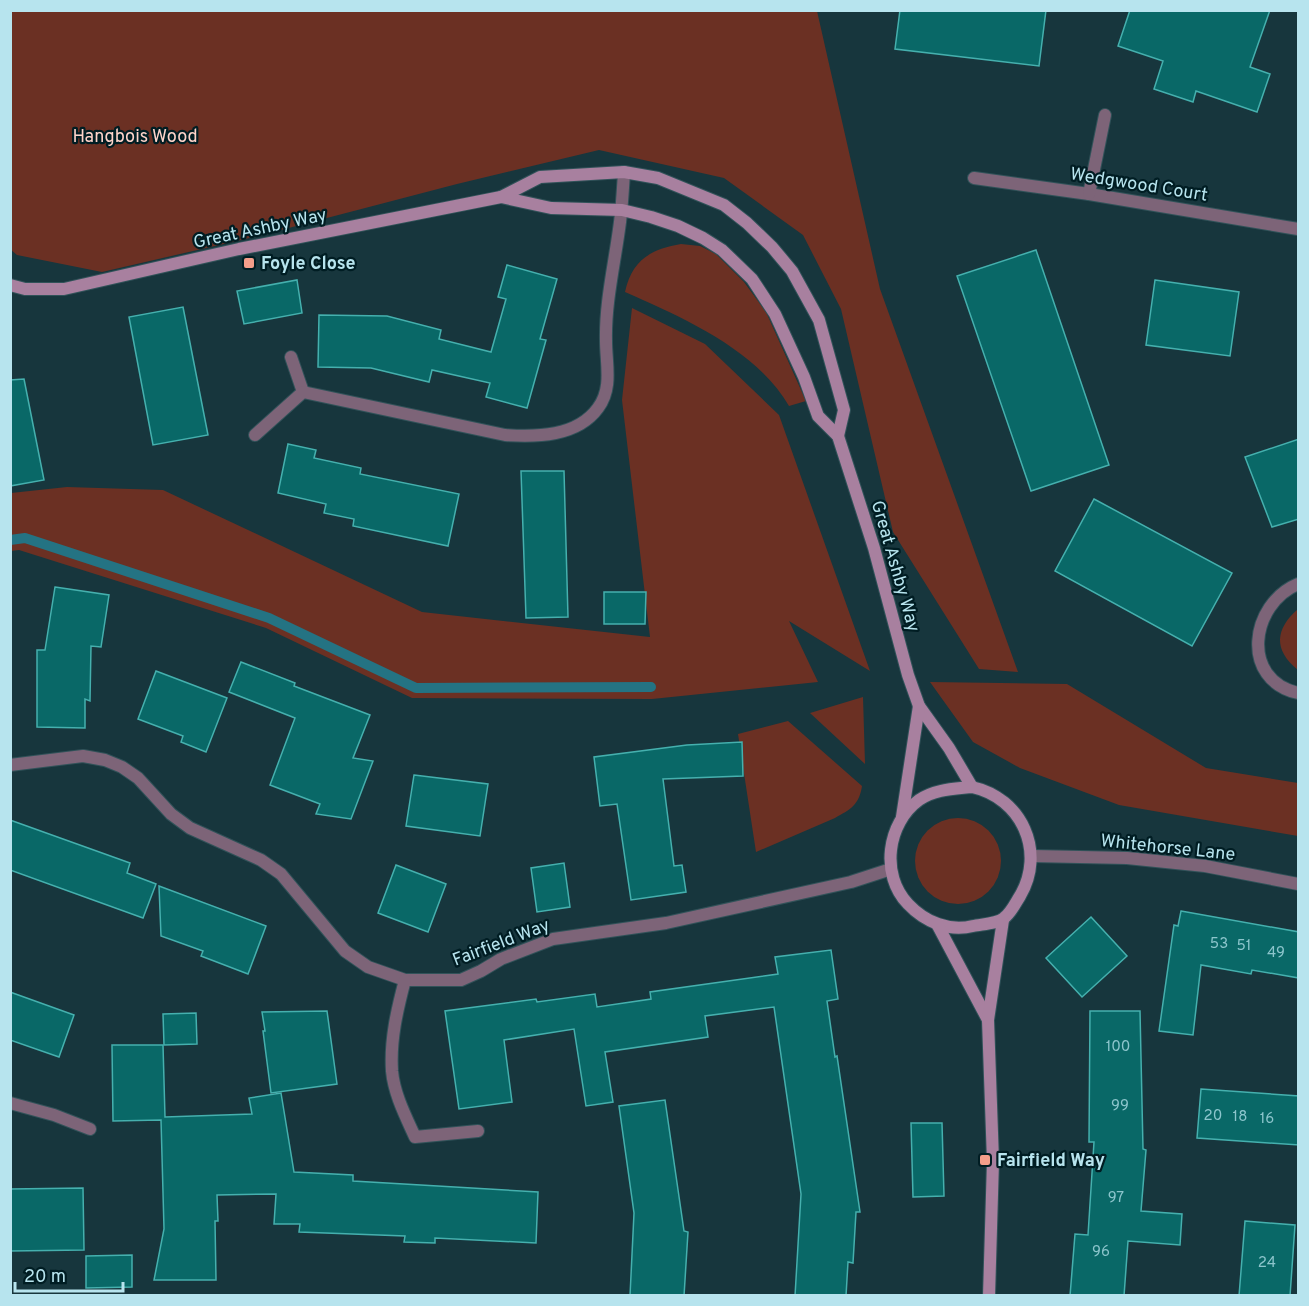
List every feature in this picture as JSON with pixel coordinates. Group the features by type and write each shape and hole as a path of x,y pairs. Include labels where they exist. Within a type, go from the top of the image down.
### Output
{"street":[{"path":"1089,194 1105,115"},
{"path":"303,392 505,435 547,435 584,422 597,410 605,397 608,386 605,326 622,210 624,172"},
{"name":"Great Ashby Way","path":"10,292 25,289 64,289 239,249 501,197 540,177 624,172 658,178 724,206 747,223 772,247 792,271 819,320 844,410 838,436"},
{"name":"Wedgwood Court","path":"974,178 1089,194 1299,229"},
{"name":"Great Ashby Way","path":"501,197 551,208 622,210 651,217 703,238 722,250 752,279 775,314 804,377 818,416 838,436 874,548 908,675 919,706 949,748 972,788"},
{"name":"Great Ashby Way","path":"10,285 25,289"},
{"path":"291,357 303,392"},
{"path":"255,435 303,392"},
{"path":"1299,584 1288,588 1265,614 1259,629 1257,648 1265,669 1276,685 1299,693"},
{"name":"Great Ashby Way","path":"919,706 902,818 891,844 891,869 902,897 918,914 937,924 963,929 1003,920"},
{"name":"Fairfield Way","path":"10,765 83,756 105,760 122,767 138,778 171,814 190,828 261,860 281,874 345,951 368,967 405,980 461,980 501,959 553,939 666,923 851,882 891,869"},
{"name":"Great Ashby Way","path":"902,818 919,800 941,790 972,788 990,793 1008,805 1025,827 1032,856 1026,885 1003,920 988,1020 993,1161 989,1296"},
{"name":"Whitehorse Lane","path":"1032,856 1127,858 1205,866 1299,884"},
{"name":"Great Ashby Way","path":"937,924 988,1020"},
{"path":"405,980 394,1021 392,1073 402,1108 415,1137 478,1131"},
{"path":"10,1103 54,1115 90,1129"}],"green space":[{"name":"Hangbois Wood","path":"10,11 817,11 880,289 1018,672 979,669 893,532 841,309 803,235 724,178 599,150 258,236 102,272 17,255 10,249"},
{"path":"681,244 700,246 716,254 744,282 766,312 806,401 789,406 758,368 738,352 694,324 625,292 632,272 644,258 661,249"},
{"path":"632,308 705,344 779,415 870,671 789,621 818,682 652,699 412,698 266,628 19,550 11,551 11,493 67,487 163,490 422,612 650,637 622,400"},
{"path":"1298,609 1298,670 1284,655 1280,640 1285,624"},
{"path":"930,682 1067,684 1206,768 1298,783 1298,836 1119,805 1020,768 973,742"},
{"path":"863,697 865,764 810,713"},
{"path":"788,721 862,786 861,792 853,806 841,815 756,852 738,734"},
{"path":"958,818 982,825 994,837 1001,861 994,885 982,897 958,904 934,897 922,885 915,861 922,837 934,825"}],"building":[{"path":"900,10 1046,10 1039,66 895,49"},
{"path":"1130,10 1270,10 1250,67 1270,74 1257,112 1196,91 1193,102 1154,89 1163,61 1118,46"},
{"path":"1036,250 1109,465 1031,491 957,276"},
{"path":"507,265 557,279 540,339 546,340 527,408 486,397 490,383 432,370 429,382 371,368 318,367 319,315 387,316 441,330 439,339 491,352 506,299 498,297"},
{"path":"297,280 302,313 244,324 237,291"},
{"path":"1155,280 1239,292 1230,356 1146,345"},
{"path":"183,307 208,435 153,445 129,317"},
{"path":"24,379 44,480 10,486 10,380"},
{"path":"1299,439 1299,519 1272,527 1245,457"},
{"path":"288,444 316,450 314,458 361,468 360,474 459,494 448,546 353,526 354,519 324,513 326,504 278,493"},
{"path":"521,471 564,471 568,617 526,618"},
{"path":"1094,499 1232,573 1192,646 1055,571"},
{"path":"55,587 109,595 101,647 91,646 90,701 85,699 85,728 37,727 37,650 45,650"},
{"path":"604,592 646,592 645,624 604,624"},
{"path":"241,662 295,683 294,686 370,715 353,758 373,761 351,819 316,814 320,804 270,785 295,718 229,692"},
{"path":"156,671 227,698 206,752 181,742 183,736 138,719"},
{"path":"742,742 743,776 663,779 674,866 682,865 686,892 631,900 617,804 600,806 594,757 687,745"},
{"path":"414,775 488,784 480,836 406,826"},
{"path":"10,820 130,863 127,873 156,884 143,918 10,870"},
{"path":"564,863 570,907 537,912 531,868"},
{"path":"396,865 446,884 428,932 378,913"},
{"path":"159,886 266,926 248,974 201,956 203,951 161,936"},
{"path":"1181,911 1299,932 1299,978 1252,970 1251,974 1201,965 1193,1035 1159,1031 1174,925 1178,926"},
{"path":"1091,917 1127,956 1082,997 1046,958"},
{"path":"831,950 838,999 827,1001 860,1212 856,1212 853,1263 848,1262 846,1296 795,1296 801,1194 774,1007 705,1016 708,1037 605,1052 613,1102 586,1106 574,1029 504,1040 512,1102 459,1109 445,1011 595,994 597,1007 651,999 650,992 778,974 775,957"},
{"path":"10,992 74,1015 59,1057 10,1040"},
{"path":"327,1011 337,1084 271,1093 262,1012"},
{"path":"1090,1011 1140,1011 1143,1149 1146,1150 1141,1211 1182,1214 1180,1245 1128,1241 1124,1296 1070,1296 1075,1234 1088,1235 1094,1142 1089,1142"},
{"path":"196,1013 197,1044 164,1045 163,1014"},
{"path":"112,1045 163,1045 165,1117 252,1114 249,1098 281,1093 294,1172 353,1175 353,1181 538,1192 536,1243 435,1238 435,1243 404,1242 405,1236 299,1232 300,1224 274,1224 276,1194 217,1195 216,1280 154,1280 164,1229 161,1120 113,1121"},
{"path":"1201,1089 1299,1096 1299,1145 1197,1138"},
{"path":"665,1100 684,1231 688,1232 684,1296 630,1296 634,1213 619,1106"},
{"path":"911,1123 942,1123 944,1196 913,1197"},
{"path":"83,1188 84,1250 10,1251 10,1189"},
{"path":"1245,1221 1295,1225 1290,1296 1239,1296"},
{"path":"132,1255 132,1287 86,1288 86,1256"}],"waterway":[{"path":"10,540 25,538 269,618 416,688 651,687"}],"place":[{"name":"Foyle Close","path":"249,263"},
{"name":"Fairfield Way","path":"985,1160"}]}
